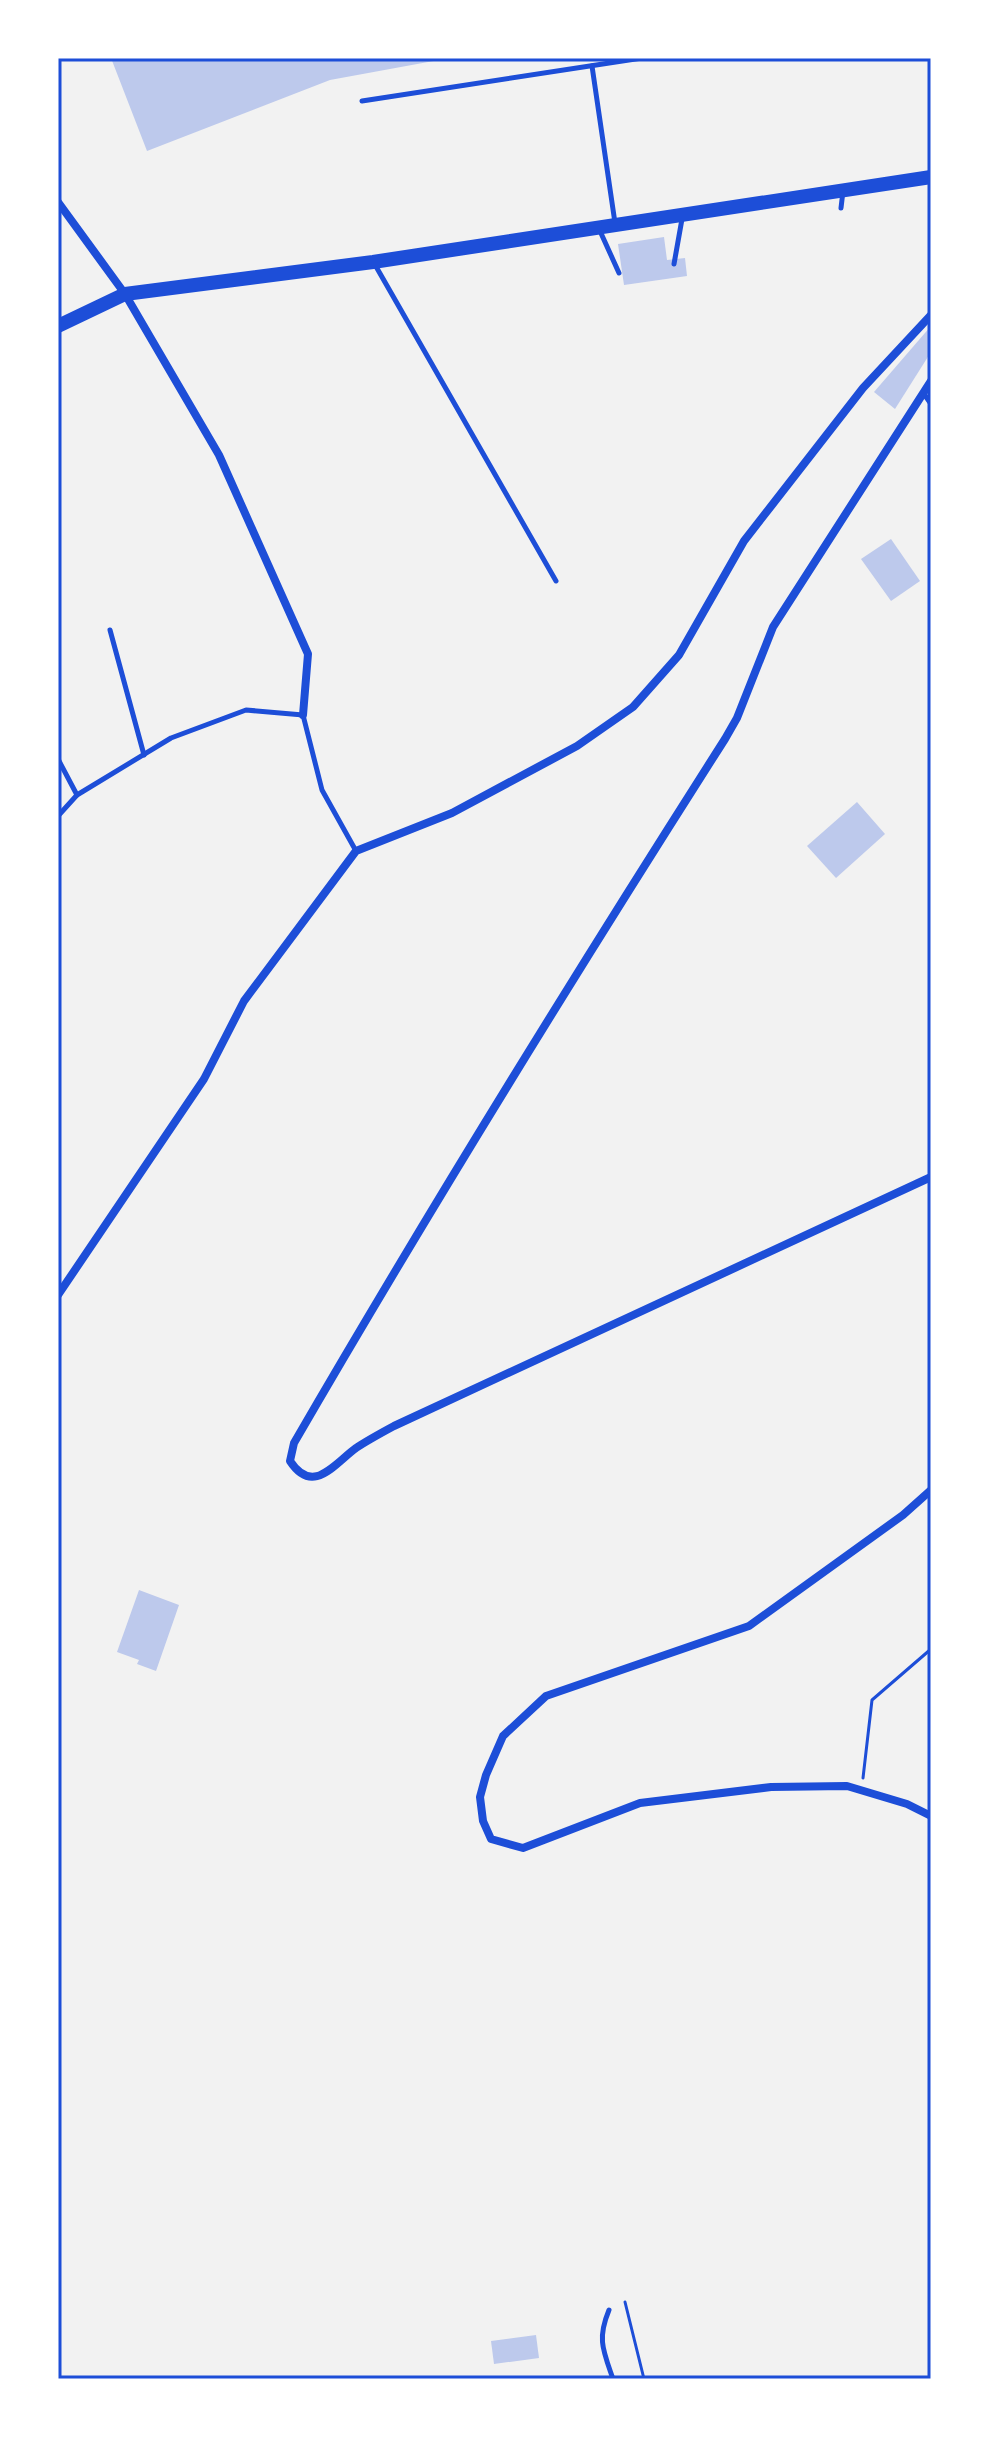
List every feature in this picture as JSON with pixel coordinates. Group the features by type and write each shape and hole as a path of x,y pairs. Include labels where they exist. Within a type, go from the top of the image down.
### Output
{"main road":[{"path":"58,326 125,294 373,262 931,177"}],"street":[{"path":"58,202 125,294 219,455 308,654 303,715"},
{"path":"58,1295 204,1079 244,1001 356,851 452,813 577,746 633,707 679,655 744,541 863,388 931,315"},
{"path":"931,381 773,627 737,718 725,739 595,942 421,1225 294,1443 290,1461 297,1473 313,1478 327,1473 356,1448 394,1426 931,1177"},
{"path":"931,1490 903,1515 749,1626 546,1696 503,1736 480,1797 483,1821 491,1839 523,1848 640,1803 771,1787 847,1786 907,1804 931,1816"}],"lane":[{"path":"362,101 642,58"},
{"path":"592,66 616,224"},
{"path":"841,208 843,190"},
{"path":"674,264 683,214"},
{"path":"598,227 619,273"},
{"path":"373,262 556,581"},
{"path":"923,393 931,404"},
{"path":"110,630 144,755"},
{"path":"58,816 77,795 171,738 246,710 303,715 322,790 356,851"},
{"path":"58,759 77,795"},
{"path":"609,2310 602,2327 601,2343 613,2379"}],"path":[{"path":"862,1790 872,1700 931,1649"},
{"path":"625,2302 644,2379"}],"building":[{"path":"111,58 439,60 330,80 147,151"},
{"path":"664,237 667,260 685,258 687,276 624,285 618,244"},
{"path":"931,326 931,352 895,409 874,392"},
{"path":"891,539 920,581 891,601 861,559"},
{"path":"857,802 885,834 836,878 807,846"},
{"path":"139,1590 179,1605 156,1671 137,1664 139,1660 117,1652"},
{"path":"536,2335 539,2358 494,2364 491,2341"}]}
